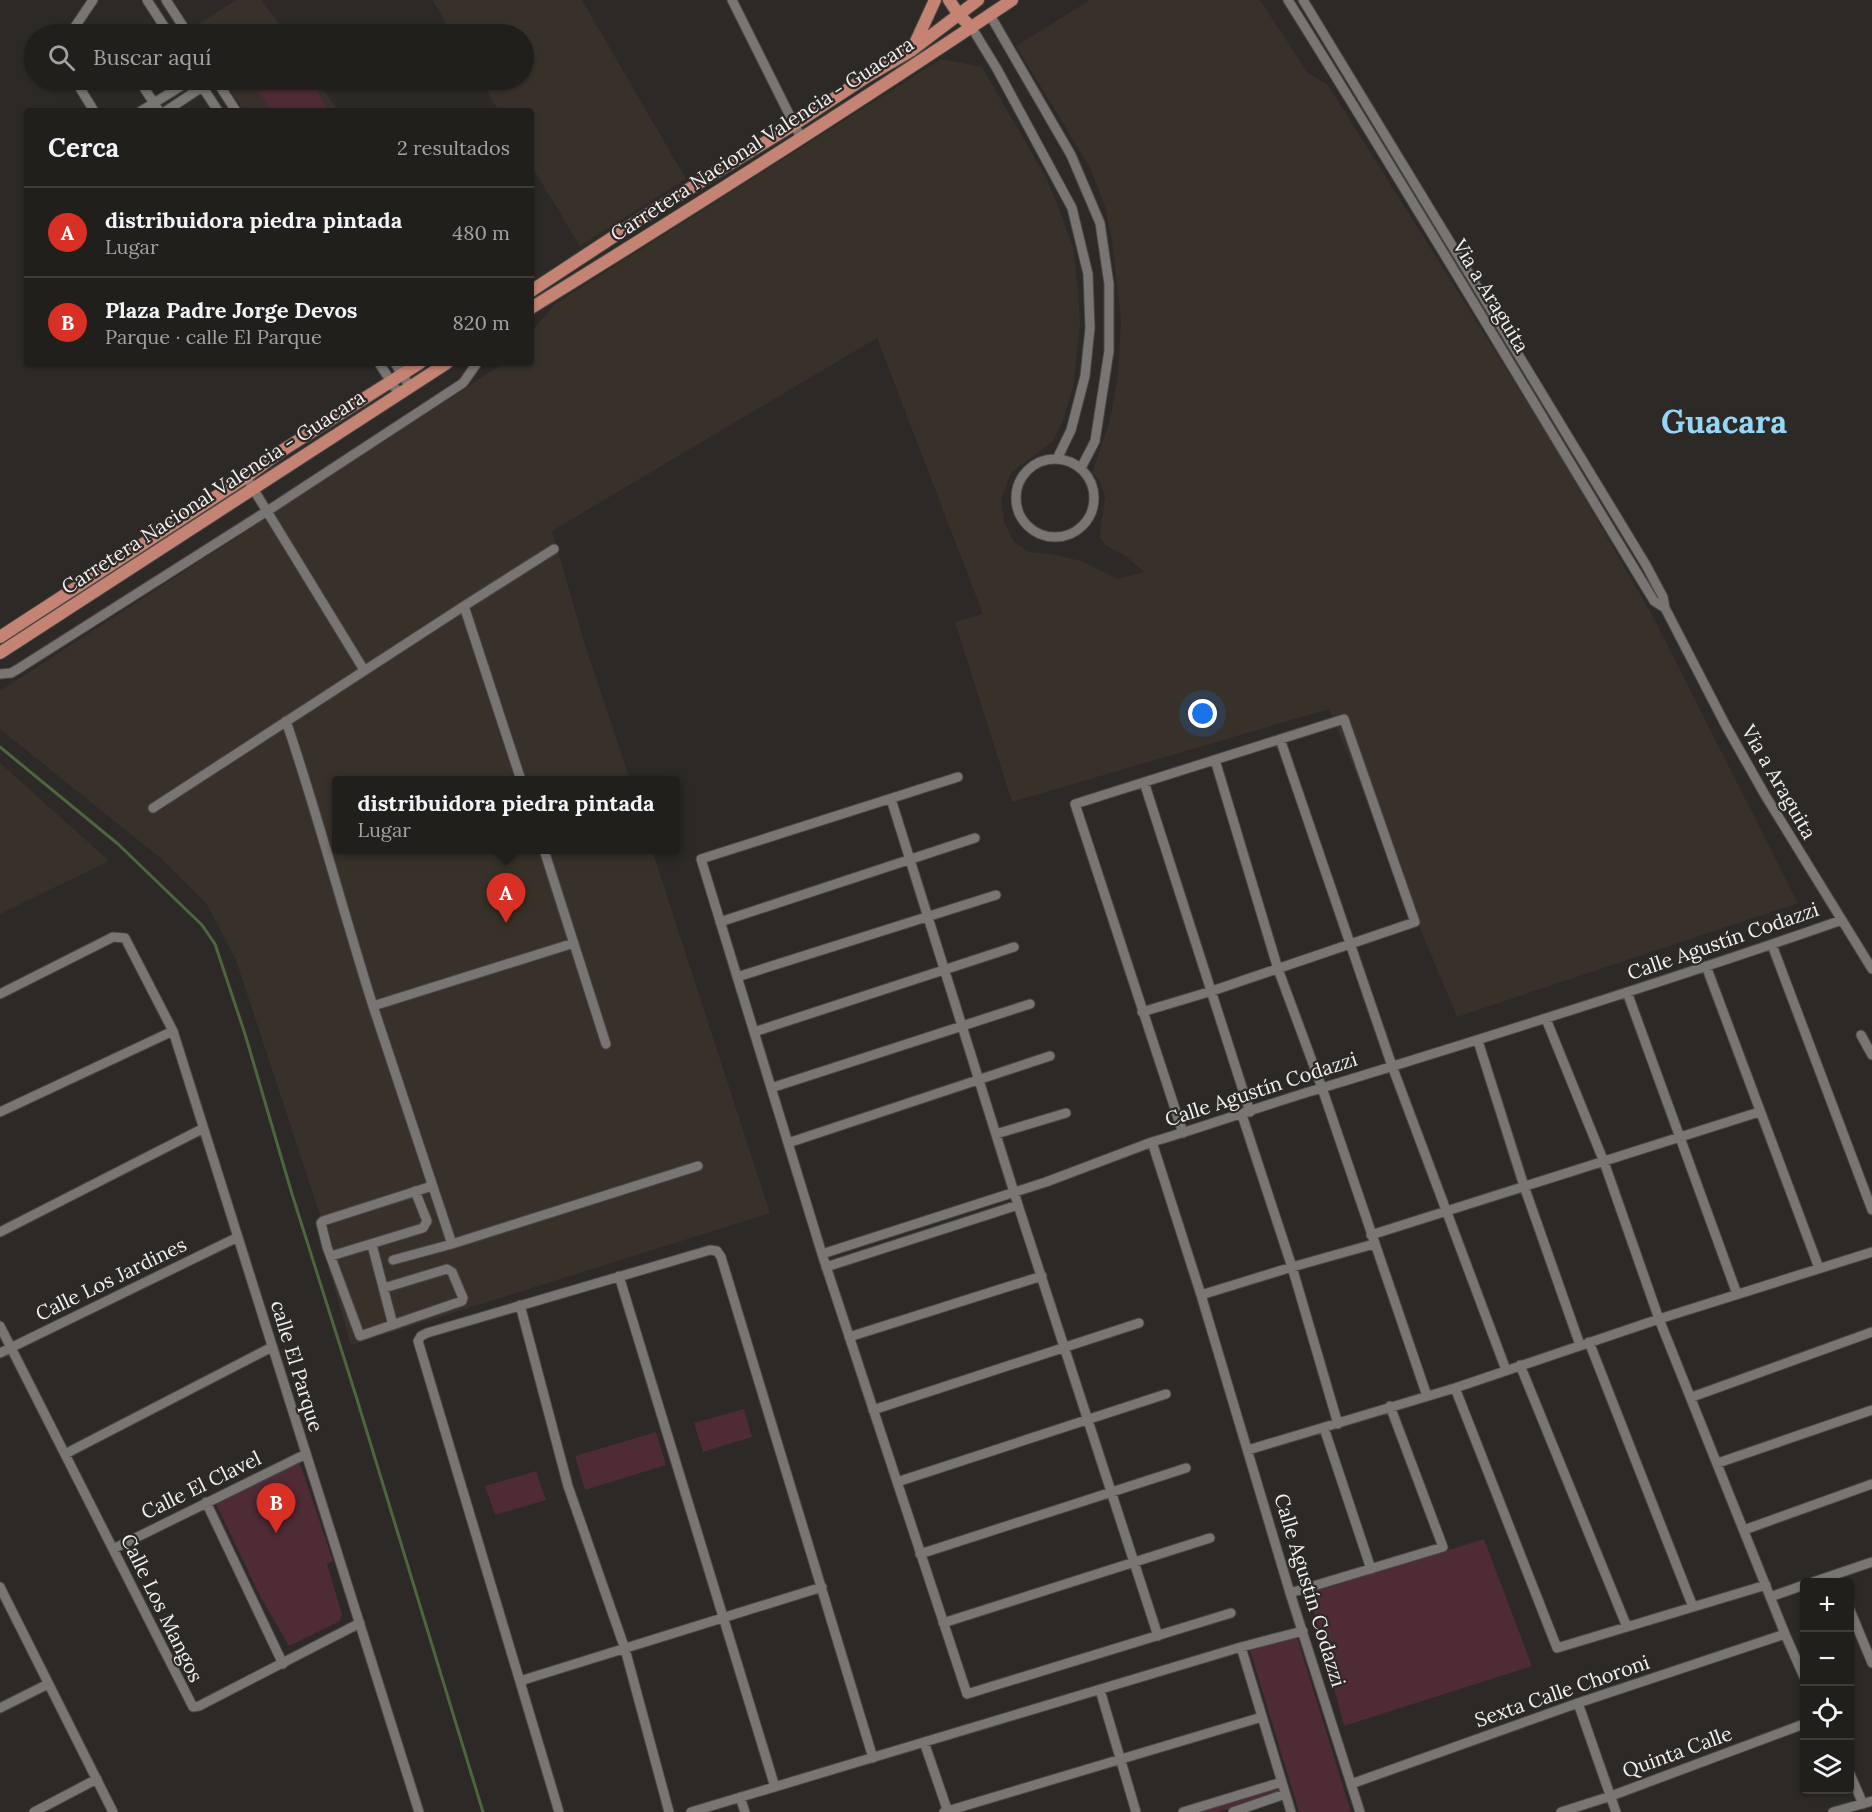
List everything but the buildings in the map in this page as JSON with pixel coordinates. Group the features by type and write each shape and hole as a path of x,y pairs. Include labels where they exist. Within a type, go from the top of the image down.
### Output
{"main road":[{"path":"912,50 935,0"},
{"path":"949,0 972,28"},
{"name":"Carretera Nacional Valencia - Guacara","path":"534,289 645,216 912,50 980,0"},
{"path":"980,0 990,15"},
{"name":"Carretera Nacional Valencia - Guacara","path":"534,306 642,240 1012,0"},
{"name":"Carretera Nacional Valencia - Guacara","path":"0,637 246,477 283,450 416,366"},
{"name":"Carretera Nacional Valencia - Guacara","path":"0,653 442,366"}],"street":[{"path":"77,24 93,0"},
{"path":"147,0 163,24"},
{"path":"166,0 182,24"},
{"path":"732,0 801,138"},
{"name":"Via a Araguita","path":"1288,0 1565,451 1615,539 1654,601 1665,608"},
{"name":"Via a Araguita","path":"1303,0 1646,565 1663,597 1665,608 1759,785 1872,969"},
{"path":"990,15 1071,155 1100,224 1109,284 1109,351 1095,441 1081,468"},
{"path":"972,28 997,69 1072,208 1088,274 1090,328 1085,376 1071,430 1057,459"},
{"path":"81,90 92,108"},
{"path":"145,90 156,107 178,90"},
{"path":"170,108 192,90"},
{"path":"204,90 216,108"},
{"path":"222,90 234,108"},
{"path":"381,366 399,394"},
{"path":"397,366 410,387"},
{"path":"0,674 11,673 18,669 266,512 463,383 475,366"},
{"path":"1057,459 1081,468 1090,480 1095,494 1093,509 1087,522 1076,532 1062,537 1047,537 1033,532 1022,522 1016,508 1015,493 1020,479 1029,468 1042,460 1057,459"},
{"path":"246,477 364,670"},
{"path":"153,808 554,549"},
{"path":"464,606 520,776"},
{"path":"1142,1012 1212,991 1415,922 1344,719 1075,804 1142,1012 1183,1133"},
{"path":"286,722 305,778 344,917 452,1244"},
{"path":"1280,739 1392,1066 1506,1370"},
{"path":"1215,760 1278,969 1322,1088 1427,1396"},
{"path":"958,777 700,859 826,1267 967,1694 1231,1613"},
{"path":"1144,782 1212,991 1338,1424"},
{"path":"891,799 1018,1205 1158,1636"},
{"path":"720,922 975,838"},
{"path":"545,854 606,1044"},
{"path":"737,977 996,895"},
{"name":"Calle Agustín Codazzi","path":"1360,1812 1290,1593 1202,1295 1152,1142 1478,1041 1842,920"},
{"name":"calle El Parque","path":"0,994 112,937 125,938 173,1031 419,1812"},
{"path":"373,1006 574,943"},
{"path":"1772,945 1872,1210"},
{"path":"754,1032 1014,947"},
{"path":"1706,966 1819,1268"},
{"path":"1627,992 1737,1294"},
{"path":"771,1088 1030,1004"},
{"path":"1546,1019 1604,1162 1659,1319 1800,1668"},
{"path":"0,1112 173,1031"},
{"path":"1861,1035 1872,1054"},
{"path":"1478,1041 1524,1186 1584,1343 1693,1607"},
{"path":"788,1143 1050,1056"},
{"path":"1202,1295 1372,1240 1447,1210 1759,1112"},
{"path":"996,1134 1066,1113"},
{"path":"0,1232 202,1129"},
{"path":"822,1254 1014,1192 1152,1142"},
{"path":"393,1260 452,1244 698,1166"},
{"path":"384,1288 447,1269 452,1272 463,1295 462,1301 363,1336 359,1334 321,1227 323,1221 432,1186"},
{"path":"331,1256 423,1228 427,1221 415,1191"},
{"path":"826,1267 1018,1205"},
{"name":"Calle Los Jardines","path":"0,1353 13,1352 238,1237"},
{"path":"372,1245 393,1325"},
{"path":"559,1812 418,1341 427,1333 710,1250 717,1251 721,1257 873,1758"},
{"path":"1248,1450 1455,1388 1584,1343 1872,1252"},
{"path":"619,1276 775,1787"},
{"path":"849,1337 1042,1276"},
{"path":"520,1305 568,1486 625,1649 669,1812"},
{"path":"873,1410 1139,1323"},
{"path":"0,1326 13,1352"},
{"path":"1692,1397 1872,1332"},
{"path":"65,1454 272,1347"},
{"name":"Calle Los Mangos","path":"13,1352 193,1707 199,1707 360,1623"},
{"path":"1520,1365 1627,1627"},
{"path":"1455,1388 1557,1648 1766,1585"},
{"path":"897,1482 1166,1394"},
{"path":"1290,1593 1443,1547 1390,1406"},
{"path":"1718,1463 1872,1410"},
{"path":"1324,1428 1371,1569"},
{"name":"Calle El Clavel","path":"113,1549 306,1454"},
{"path":"920,1554 1186,1468"},
{"path":"1744,1530 1872,1484"},
{"path":"206,1502 283,1664"},
{"path":"943,1623 1210,1538"},
{"path":"1838,1578 1872,1562"},
{"path":"1770,1597 1800,1586"},
{"path":"0,1587 113,1812"},
{"path":"520,1681 822,1587"},
{"path":"1854,1620 1872,1663"},
{"path":"691,1812 1241,1647 1303,1631"},
{"name":"Sexta Calle Choroni","path":"1351,1784 1785,1634"},
{"path":"1241,1647 1291,1812"},
{"path":"0,1708 48,1684"},
{"path":"1100,1690 1137,1812"},
{"path":"1578,1704 1616,1812"},
{"path":"924,1742 947,1812 1262,1717"},
{"name":"Quinta Calle","path":"1561,1812 1611,1796 1800,1725"},
{"path":"34,1812 52,1808 97,1779"},
{"path":"1833,1812 1868,1802 1854,1780"},
{"path":"1183,1812 1282,1782"},
{"path":"1233,1812 1285,1794"},
{"path":"740,1797 745,1812"}],"shaded area":[{"path":"236,0 262,0 279,24 199,24"},
{"path":"432,0 582,0 686,179 580,246 534,170 534,108 497,108 486,90 534,90 534,24 447,24"},
{"path":"1090,0 1260,0 1308,73 1328,85 1553,443 1652,615 1798,903 1457,1017 1329,709 1012,802 955,622 983,614 877,338 552,531 587,651 629,776 332,776 332,854 653,854 770,1213 351,1345 316,1225 320,1215 236,960 207,904 158,856 0,729 0,691 499,366 534,366 534,328 555,304 941,59 982,67 1044,174 1073,247 1080,325 1073,387 1062,423 1052,442 1011,473 1001,499 1004,521 1014,542 1029,552 1082,561 1117,579 1144,572 1127,557 1105,545 1100,537 1105,496 1100,481 1092,473 1110,420 1118,374 1121,320 1112,241 1105,207 1091,169 1016,46"},
{"path":"230,90 324,90 336,108 242,108"},
{"path":"264,90 316,90 328,108 270,108 259,93"},
{"path":"0,763 109,861 0,914"},
{"path":"744,1409 752,1437 703,1452 694,1423"},
{"path":"656,1432 666,1465 585,1490 575,1456"},
{"path":"294,1462 299,1463 302,1469 333,1561 327,1564 342,1614 340,1621 289,1646 260,1596 216,1504"},
{"path":"536,1471 546,1500 495,1515 485,1486"},
{"path":"1484,1539 1532,1666 1344,1726 1309,1593"},
{"path":"1297,1637 1351,1812 1299,1812 1250,1650"},
{"path":"1278,1788 1279,1792 1219,1812 1200,1812"}],"waterway":[{"path":"0,747 118,844 202,925 215,944 245,1034 292,1194 483,1812"}],"place":[{"name":"distribuidora piedra pintada","path":"506,923"},
{"name":"Plaza Padre Jorge Devos","path":"276,1533"}],"district":[{"name":"Guacara","path":"1724,422"}]}
